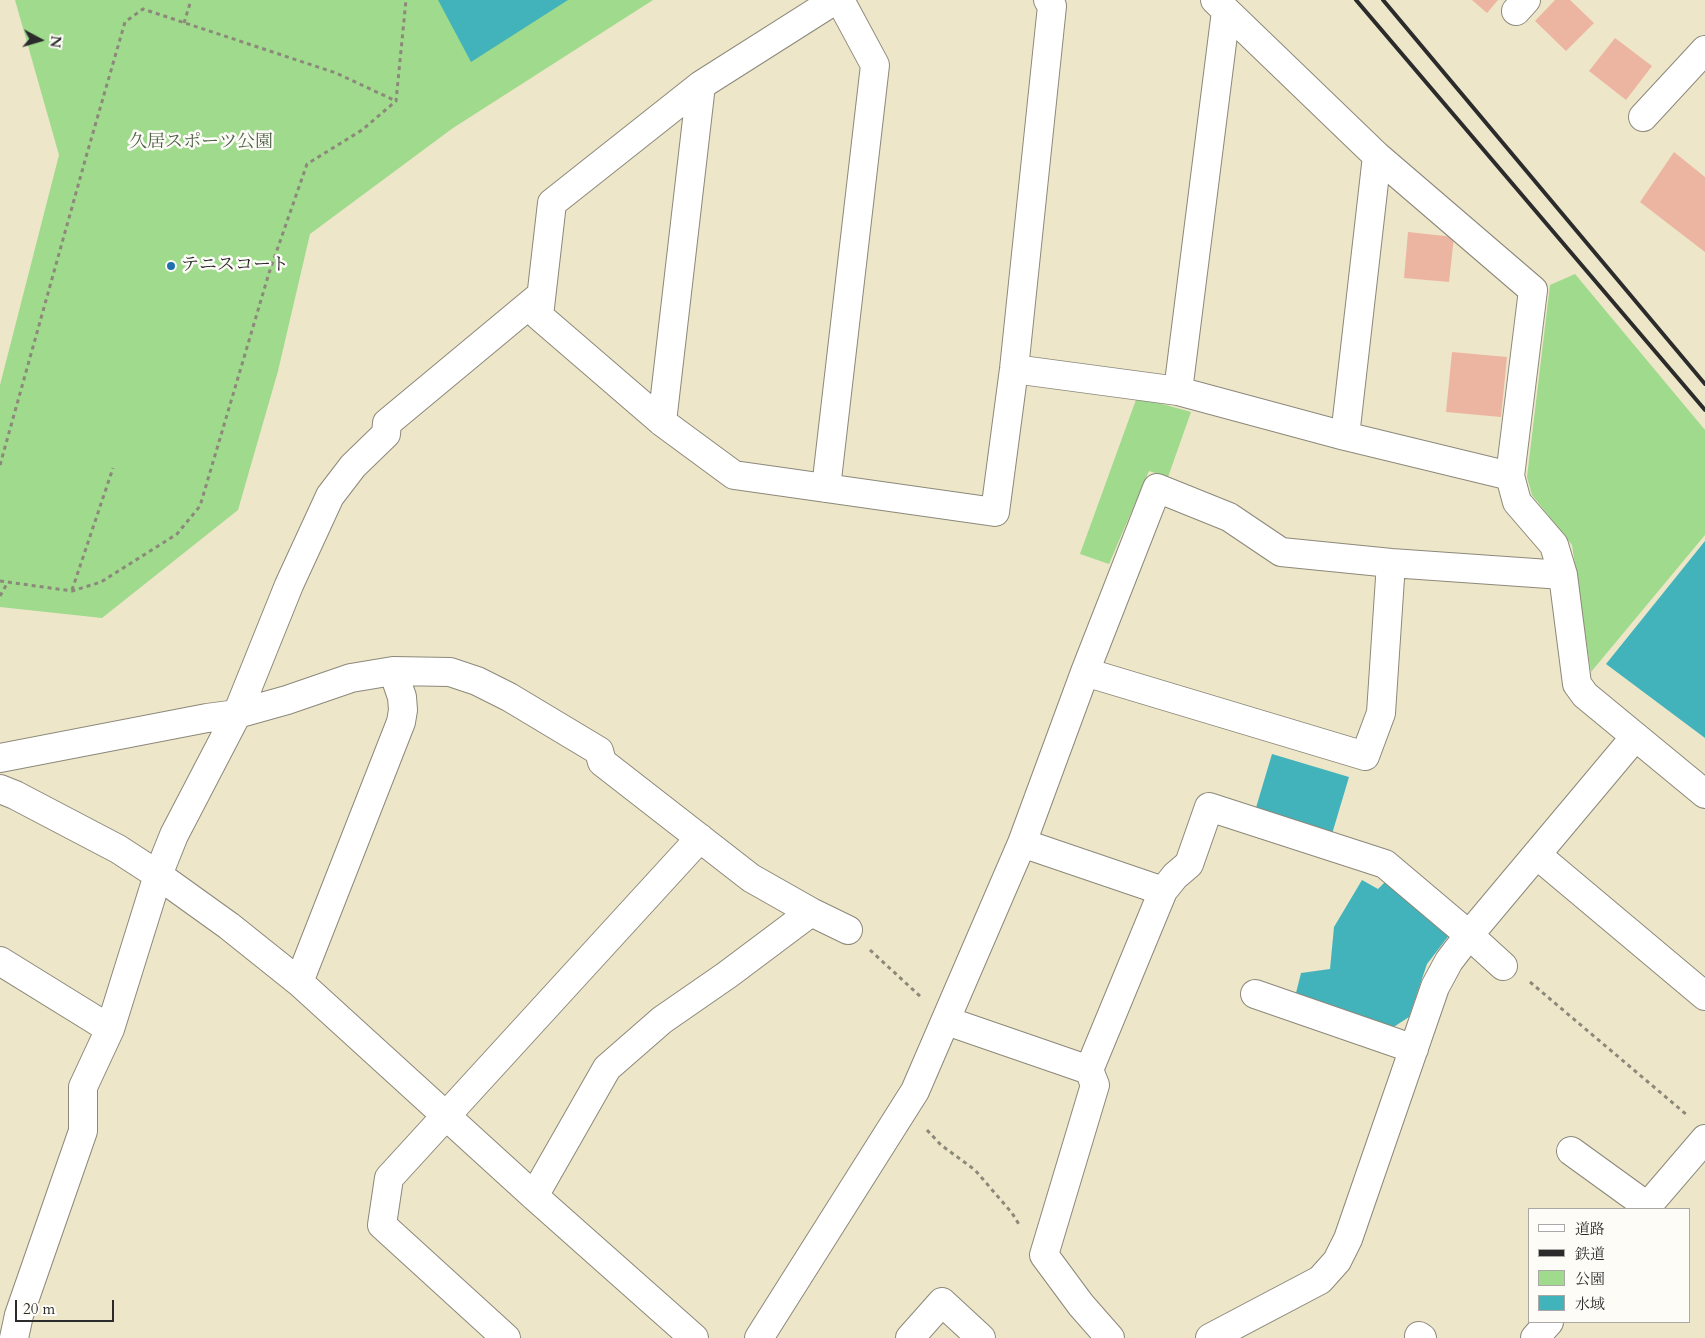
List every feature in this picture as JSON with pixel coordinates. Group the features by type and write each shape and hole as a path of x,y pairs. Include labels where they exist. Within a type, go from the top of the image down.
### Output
{"street":[{"path":"835,0 701,85 552,203 539,316 662,422 734,475 995,512 1014,369 1052,6 1048,0"},
{"path":"826,488 875,65 840,0"},
{"path":"1178,391 1220,6"},
{"path":"1220,6 1377,156 1533,290 1510,476 1517,502 1554,545 1563,575 1577,684 1585,695 1705,794"},
{"path":"1643,117 1705,50"},
{"path":"662,422 701,85"},
{"path":"1345,436 1377,156"},
{"path":"11,1322 82,1131 83,1087 110,1029 158,874 174,835 237,714 330,496 353,466 386,434 387,423 541,295"},
{"path":"1014,369 1178,391 1345,436 1510,476"},
{"path":"759,1338 915,1091 947,1021 1022,843 1085,672 1157,488 1229,517 1281,552 1391,563 1563,575"},
{"path":"1085,672 1365,756 1380,713 1391,563"},
{"path":"299,982 401,722 402,698 393,672"},
{"path":"0,758 207,718 237,714 287,700 351,678 393,672 450,672 477,681 509,697 599,751 602,762 750,878 848,930"},
{"path":"1210,1338 1320,1280 1337,1261 1348,1239 1435,987 1449,961 1469,934 1635,736"},
{"path":"0,789 118,849 158,874 229,926 299,982 534,1196 694,1338"},
{"path":"1110,1338 1081,1305 1044,1255 1095,1085 1089,1070 1164,892 1174,876 1189,864 1210,807 1385,864 1469,934 1503,966"},
{"path":"506,1338 382,1225 389,1178 700,838"},
{"path":"1022,843 1164,892"},
{"path":"1537,855 1705,996"},
{"path":"534,1196 607,1068 662,1020 727,975 811,912"},
{"path":"0,961 110,1029"},
{"path":"1255,994 1414,1049"},
{"path":"947,1021 1089,1070"},
{"path":"1571,1151 1646,1208 1701,1150"},
{"path":"910,1338 942,1302 981,1338"},
{"path":"1535,1338 1548,1323"}],"path":[{"path":"184,23 191,0"},
{"path":"0,581 72,590 101,582 177,534 200,506 269,273 307,164 362,130 396,101 406,0"},
{"path":"0,464 125,22 143,9 336,73 396,101"},
{"path":"72,590 114,468"},
{"path":"0,596 8,582"},
{"path":"848,930 947,1021"},
{"path":"1503,966 1515,969 1688,1115"},
{"path":"905,1107 941,1145 975,1170 1012,1213 1029,1241 1044,1255"}],"green space":[{"name":"久居スポーツ公園","path":"15,0 653,0 453,128 310,234 278,371 238,510 102,618 0,607 0,385 59,155"},
{"path":"1575,274 1705,430 1705,535 1591,672 1572,545 1532,495 1527,477 1550,285"},
{"path":"1137,397 1191,412 1168,477 1149,471 1109,564 1080,554"}],"water":[{"path":"438,0 568,0 471,62"},
{"path":"1705,541 1705,738 1606,664"},
{"path":"1272,754 1349,777 1332,834 1255,811"},
{"path":"1362,880 1378,889 1386,881 1450,934 1427,964 1409,1017 1389,1030 1295,997 1301,973 1330,969 1334,927"}],"building":[{"path":"1472,0 1498,0 1487,13"},
{"path":"1555,0 1570,0 1594,23 1566,51 1535,21"},
{"path":"1615,38 1652,66 1626,100 1589,71"},
{"path":"1674,152 1705,177 1705,252 1640,202"},
{"path":"1408,232 1454,237 1449,282 1404,278"},
{"path":"1452,352 1507,357 1501,417 1446,412"}],"railway":[{"path":"1356,0 1705,410"},
{"path":"1383,0 1705,384"}],"place":[{"name":"テニスコート","path":"171,266"}]}
